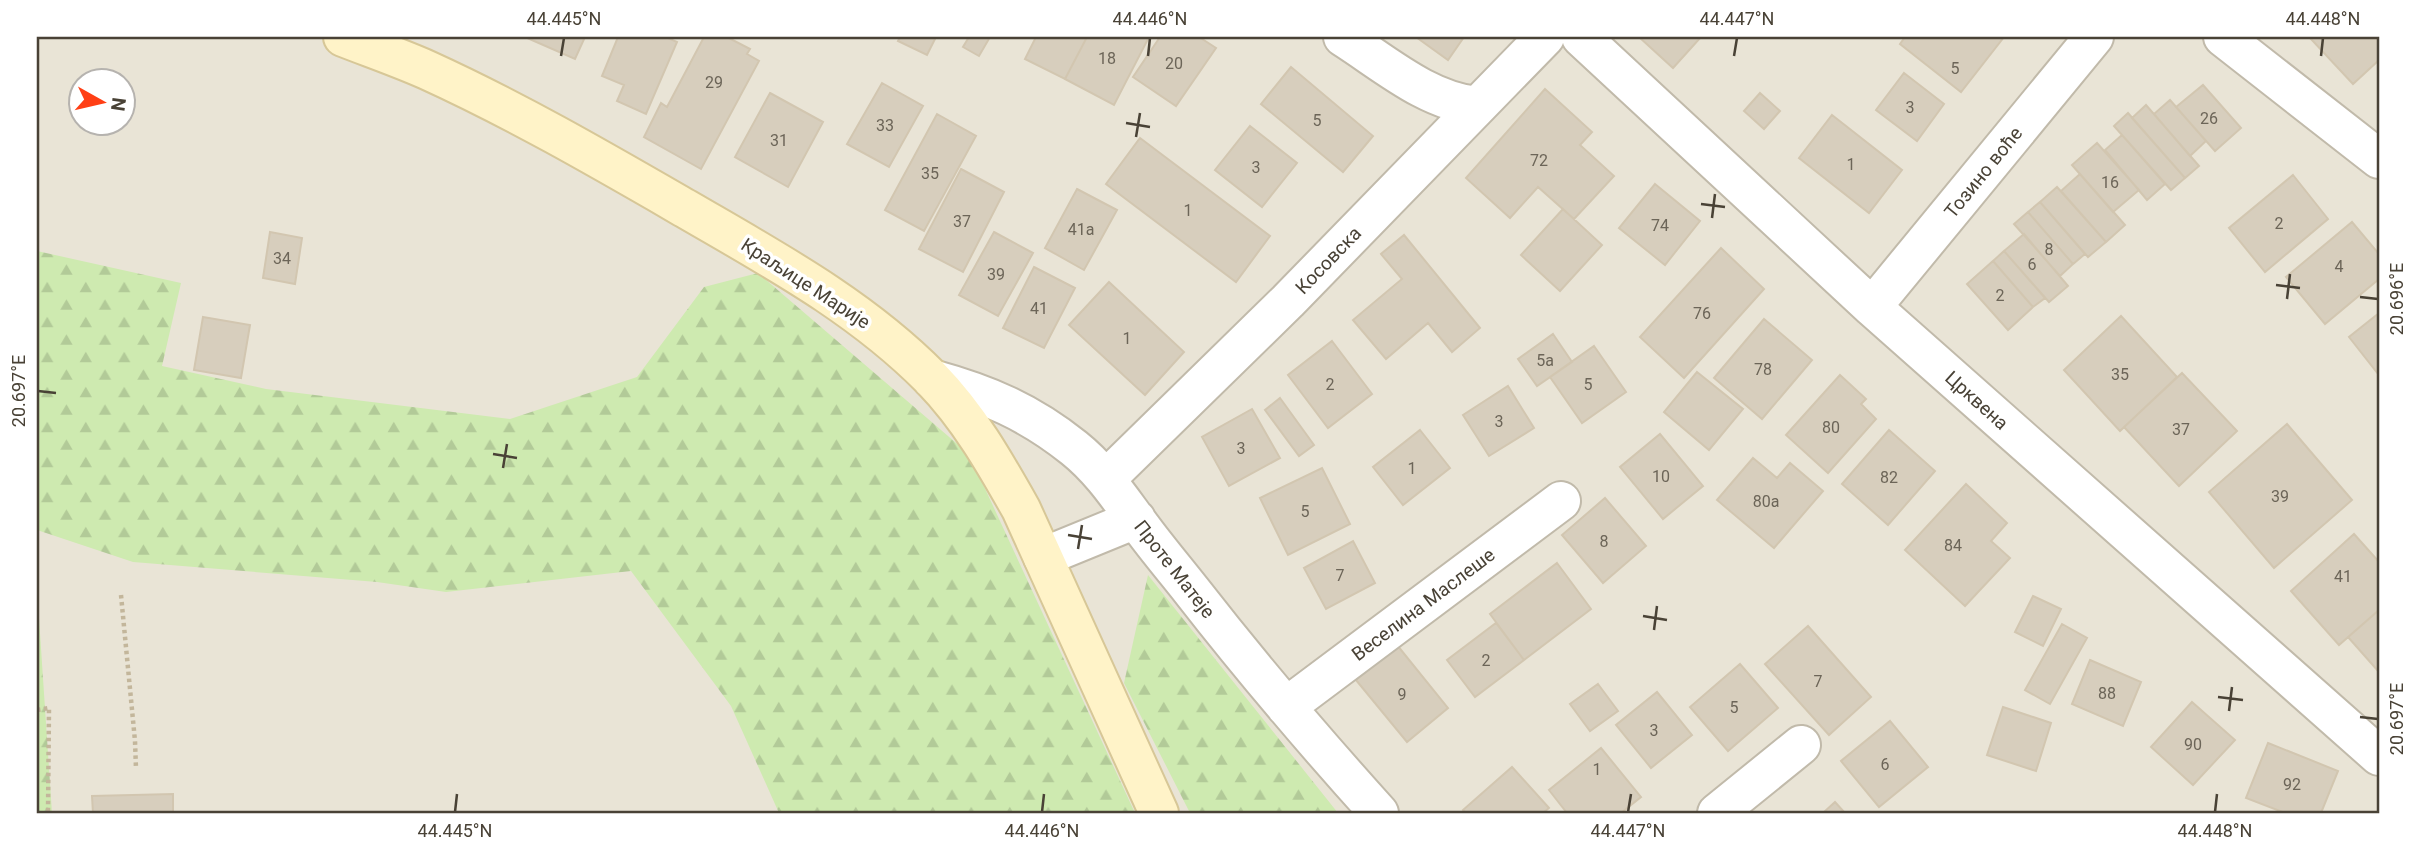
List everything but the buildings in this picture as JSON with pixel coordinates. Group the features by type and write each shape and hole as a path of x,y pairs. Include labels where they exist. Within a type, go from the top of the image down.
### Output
{"street":[{"name":"Краљице Марије","path":"343,37 464,88 589,154 835,298 889,338 932,379 977,433 1021,509 1159,813"},
{"path":"1343,37 1420,87 1458,104 1477,106"},
{"name":"Косовска","path":"1107,478 1288,302 1545,37"},
{"name":"Црквена","path":"1581,37 1872,307 2379,756"},
{"name":"Тозино воће","path":"1872,307 2094,37"},
{"path":"2223,37 2379,159"},
{"name":"Проте Матеје","path":"932,379 975,391 1008,405 1073,447 1107,478 1136,519 1286,707 1379,813"},
{"name":"Веселина Маслеше","path":"1286,707 1561,501"},
{"path":"1043,557 1136,519"},
{"path":"1717,813 1801,745"}],"path":[{"path":"121,595 135,769"},
{"path":"37,710 49,708 48,813"}],"shaded area":[{"path":"37,37 2379,37 2379,813 37,813"}],"green space":[{"path":"37,251 181,283 162,366 266,389 510,419 637,377 704,287 758,273 969,454 1135,813 779,813 731,706 631,571 446,592 377,582 133,562 37,530"},
{"path":"1148,575 1338,813 1190,813 1124,683"},
{"path":"37,588 52,813 37,813"}]}
